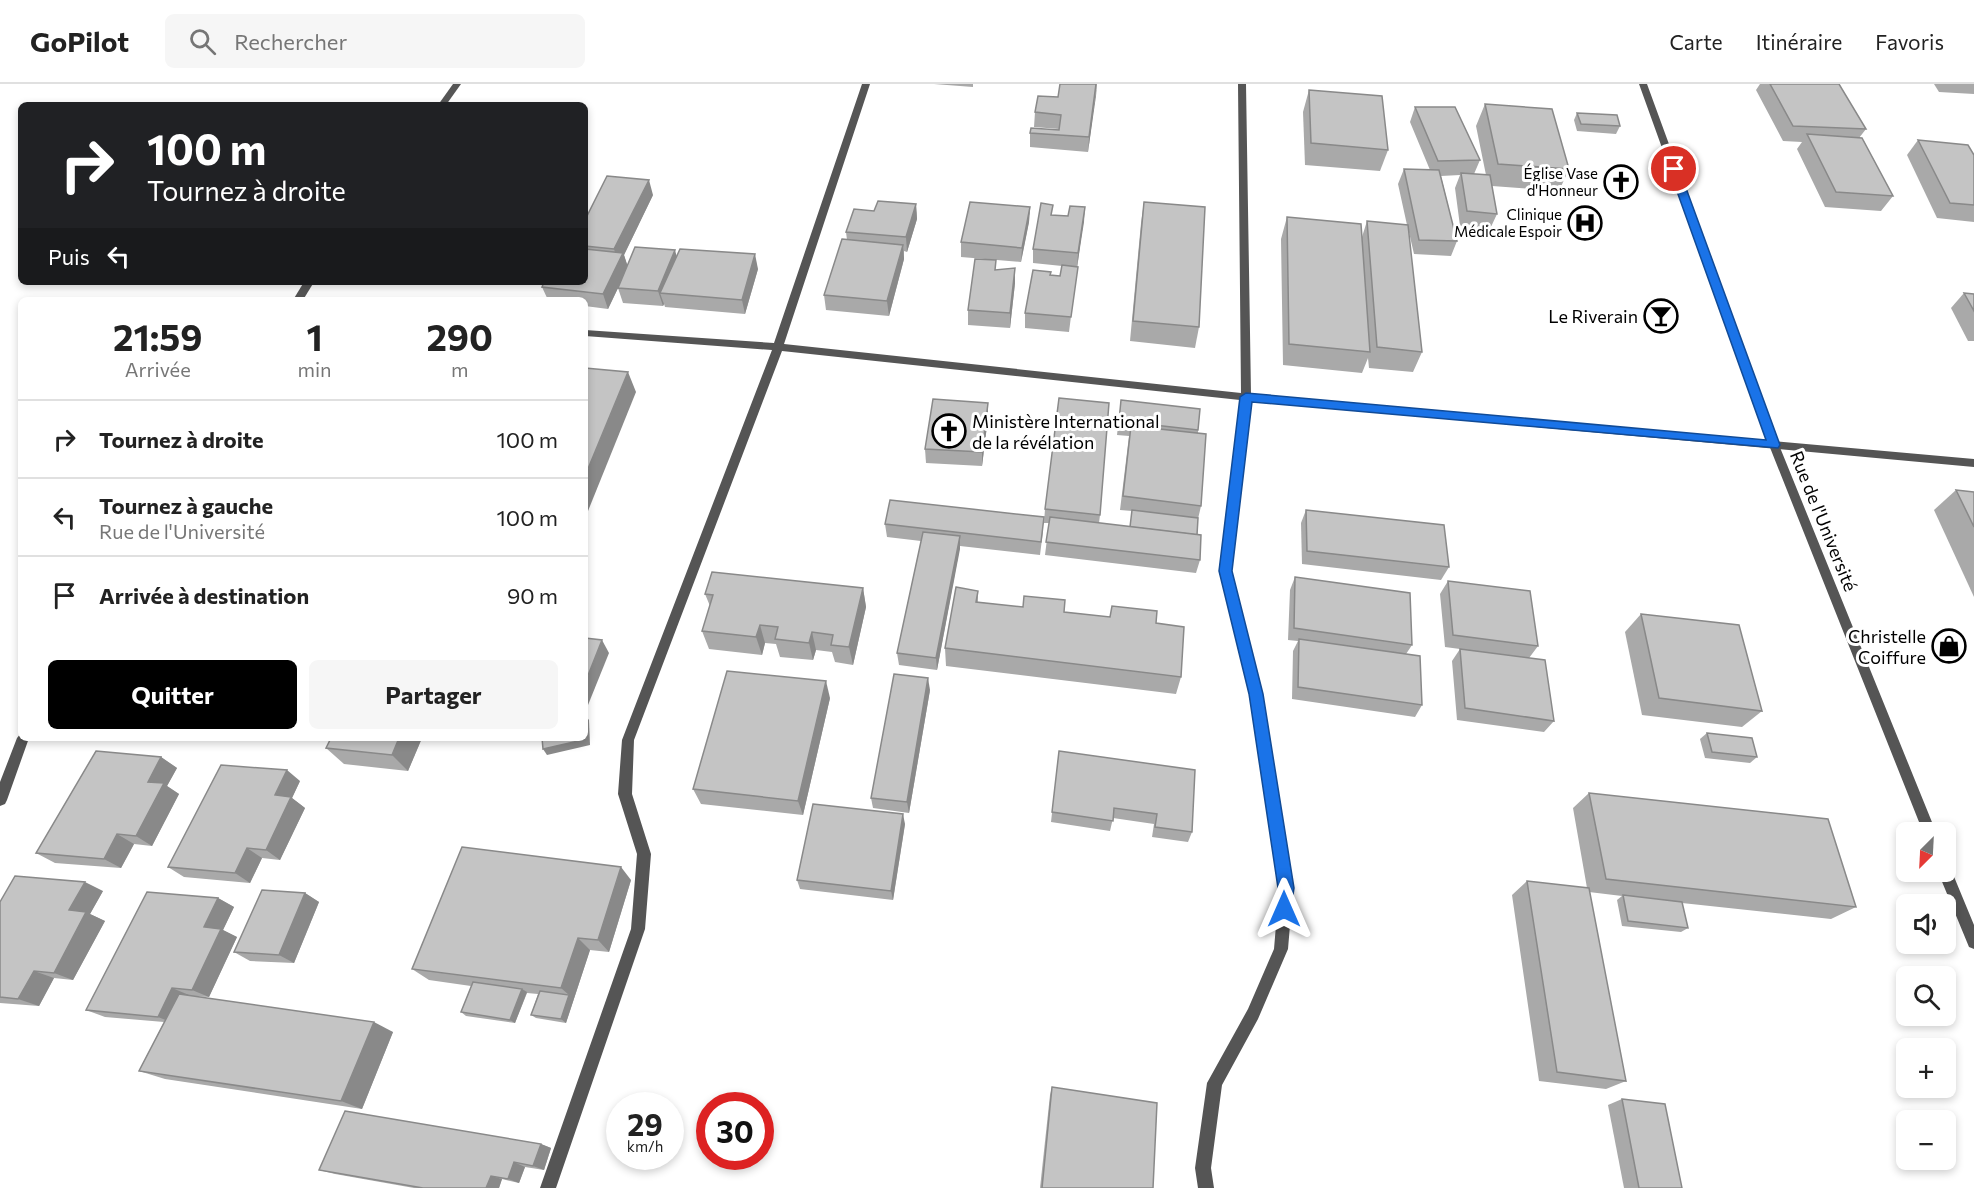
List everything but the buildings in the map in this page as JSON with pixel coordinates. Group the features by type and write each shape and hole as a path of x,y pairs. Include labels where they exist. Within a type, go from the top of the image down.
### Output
{"street":[{"path":"444,102 457,84"},
{"path":"548,1188 638,929 644,854 625,794 627,740 778,347 866,84"},
{"path":"1206,1188 1203,1168 1215,1083 1253,1014 1281,949 1286,888 1256,694 1226,571 1246,397 1242,84"},
{"name":"Rue de l'Université","path":"1643,84 1774,445 1926,822"},
{"path":"588,333 778,347 1246,397 1974,463"},
{"path":"0,800 22,741"},
{"path":"1950,882 1974,942"}],"place":[{"name":"Église Vase d'Honneur","path":"1621,182"},
{"name":"Clinique Médicale Espoir","path":"1585,223"},
{"name":"Le Riverain","path":"1661,316"},
{"name":"Ministère International de la révélation","path":"949,431"},
{"name":"Christelle Coiffure","path":"1949,646"}],"route":[{"path":"1284,909 1286,888 1256,694 1226,571 1246,397 1774,445 1674,169"}]}
